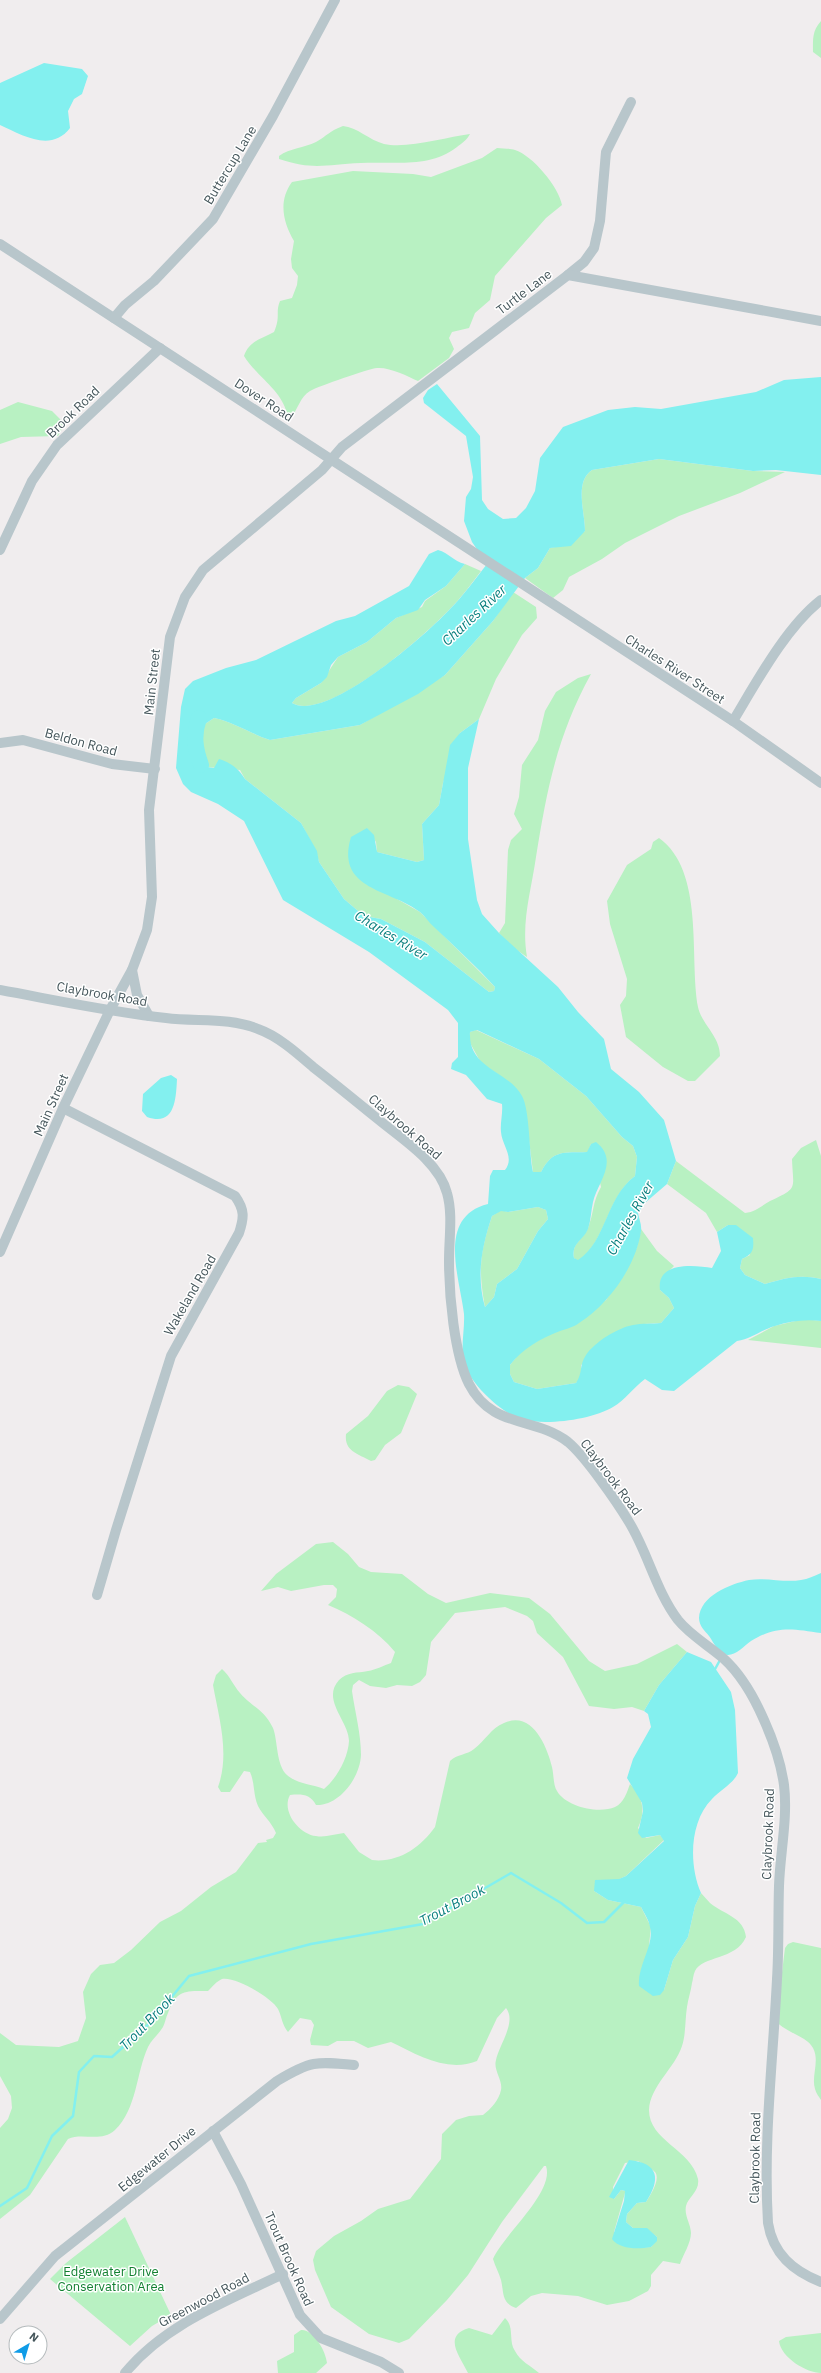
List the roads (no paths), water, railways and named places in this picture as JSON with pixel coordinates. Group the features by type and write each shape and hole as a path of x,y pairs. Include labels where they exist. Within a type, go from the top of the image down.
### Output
{"street":[{"name":"Buttercup Lane","path":"114,318 125,305 154,281 213,219 274,116 335,0"},
{"path":"568,275 584,262 594,248 600,221 606,152 631,102"},
{"name":"Dover Road","path":"0,244 513,579"},
{"name":"Turtle Lane","path":"331,459 342,447 568,275 821,321"},
{"name":"Brook Road","path":"0,550 32,481 57,445 160,348"},
{"name":"Main Street","path":"0,1252 63,1108 110,1010 132,970 151,914 150,810 170,637 185,597 203,570 322,470 331,459"},
{"name":"Charles River Street","path":"513,579 733,721 821,783"},
{"path":"733,721 773,657 809,609 821,600"},
{"name":"Beldon Road","path":"0,743 24,740 112,764 155,769"},
{"path":"132,970 137,995 149,1016"},
{"name":"Claybrook Road","path":"0,990 167,1019 227,1021 261,1030 282,1042 404,1140 436,1172 444,1184 450,1210 449,1267 454,1320 458,1348 468,1382 479,1398 496,1414 508,1420 548,1431 569,1443 577,1451 628,1520 648,1559 666,1603 692,1633 723,1657 746,1683 773,1742 784,1783 777,1979 768,2130 768,2223 770,2236 780,2256 799,2271 821,2282"},
{"name":"Wakeland Road","path":"63,1108 235,1196 242,1206 244,1218 239,1233 171,1356 116,1530 98,1595"},
{"name":"Edgewater Drive","path":"0,2319 55,2256 277,2081 302,2066 324,2062 354,2065"},
{"name":"Trout Brook Road","path":"213,2131 241,2184 283,2274 300,2316 321,2338 362,2354 399,2373"},
{"name":"Greenwood Road","path":"125,2373 144,2351 180,2325 283,2274"}],"water":[{"path":"44,63 82,69 88,76 82,94 74,99 68,111 70,128 62,135 45,141 27,137 0,125 0,83"},
{"path":"821,377 821,475 776,470 753,471 659,459 592,470 583,482 582,490 585,531 571,546 550,548 538,568 525,578 493,621 445,675 418,694 360,725 270,740 229,722 214,718 205,724 193,742 204,757 207,767 214,768 219,759 231,764 245,779 301,823 317,851 319,862 344,899 364,916 381,919 425,942 489,992 494,991 495,987 432,925 424,915 408,904 368,886 358,878 351,868 348,854 351,837 367,828 374,835 377,852 417,862 424,860 422,824 439,805 450,745 460,733 479,719 468,768 468,839 477,900 482,914 499,933 558,987 578,1012 604,1039 611,1069 639,1092 664,1120 676,1161 667,1184 646,1202 638,1213 641,1229 638,1244 627,1270 619,1283 601,1306 579,1323 539,1341 520,1354 510,1365 510,1374 514,1382 537,1389 576,1383 580,1376 582,1362 586,1355 595,1345 613,1332 633,1325 661,1323 674,1308 669,1298 660,1290 660,1281 664,1274 678,1267 696,1266 712,1268 721,1251 717,1232 728,1225 736,1225 753,1238 752,1251 742,1259 740,1268 745,1275 765,1284 793,1277 821,1279 821,1321 803,1320 786,1323 737,1341 674,1391 662,1390 645,1379 617,1404 604,1412 581,1418 555,1422 521,1419 506,1411 489,1398 475,1383 466,1368 463,1355 464,1314 456,1267 456,1235 462,1222 472,1211 488,1204 490,1176 493,1170 505,1170 508,1165 509,1161 507,1151 501,1132 502,1104 487,1099 466,1075 451,1069 452,1063 458,1057 458,1023 448,1010 369,952 283,900 244,821 218,804 191,792 183,784 176,768 181,707 185,689 193,681 226,668 256,660 336,621 355,616 409,586 429,554 438,550 465,564 446,586 425,600 418,610 396,618 367,642 338,657 331,665 327,677 321,683 296,698 292,703 308,706 328,700 351,689 399,655 438,621 465,593 487,564 472,542 464,521 466,497 471,489 473,477 466,436 424,403 423,398 428,390 437,384 480,436 482,500 488,509 503,519 516,518 526,508 535,491 540,458 563,427 608,410 635,407 661,409 756,392 784,380","holes":["477,1030 539,1059 586,1096 622,1137 633,1146 637,1157 635,1176 625,1185 611,1207 595,1242 588,1252 578,1260 574,1258 574,1249 588,1229 595,1195 607,1164 603,1149 596,1142 591,1144 587,1152 560,1154 550,1159 541,1172 533,1172 525,1103 516,1087 482,1062 475,1054 471,1044 470,1032","538,1207 546,1210 548,1219 538,1231 517,1269 497,1284 494,1297 485,1307 481,1284 481,1261 485,1238 492,1216 501,1211 508,1212"]},
{"path":"171,1075 177,1079 176,1095 169,1115 156,1119 147,1117 142,1111 143,1094 161,1078"},
{"path":"821,1573 821,1633 802,1630 777,1630 760,1636 737,1652 728,1655 719,1651 702,1628 699,1618 705,1603 710,1597 725,1588 755,1579 795,1581 809,1578"},
{"path":"687,1652 711,1662 731,1692 735,1710 738,1773 730,1784 712,1799 704,1809 699,1820 693,1844 693,1857 694,1870 701,1893 695,1906 688,1937 673,1960 664,1990 660,1995 653,1996 639,1986 639,1978 651,1934 649,1924 641,1907 608,1900 594,1891 595,1880 619,1879 626,1876 664,1841 660,1835 642,1838 638,1833 643,1811 642,1803 627,1778 633,1759 651,1727 648,1714 644,1711 659,1685"},
{"path":"629,2160 646,2165 652,2169 654,2174 654,2186 651,2194 646,2202 637,2203 627,2214 626,2222 633,2228 647,2228 657,2237 657,2241 651,2247 625,2247 615,2243 612,2239 624,2201 625,2191 621,2190 614,2199 609,2197"}],"waterway":[{"name":"Charles River","path":"199,718 195,736 197,753 201,765"},
{"name":"Trout Brook","path":"714,1671 720,1660"},
{"name":"Trout Brook","path":"0,2206 27,2188 52,2136 73,2116 79,2072 94,2056 112,2057 151,2022 189,1976 311,1944 423,1924 511,1873 561,1903 587,1923 604,1922 624,1902"}],"park label":[{"name":"Edgewater Drive Conservation Area","path":"111,2278"}]}
